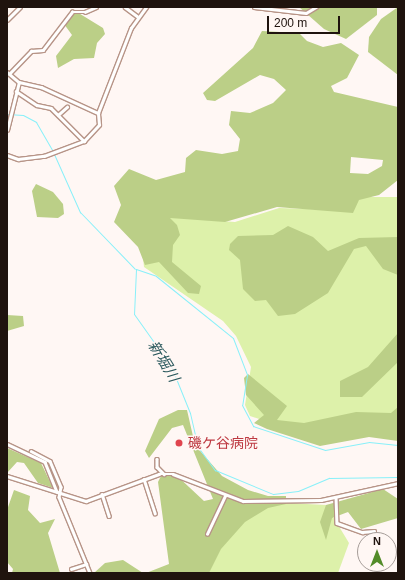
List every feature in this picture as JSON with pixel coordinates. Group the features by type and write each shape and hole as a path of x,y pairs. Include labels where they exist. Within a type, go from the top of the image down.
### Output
{"street":[{"path":"7,20 20,7"},
{"path":"96,7 85,12 72,12 43,50 31,50 8,73 19,82 41,87 98,113"},
{"path":"125,7 137,16"},
{"path":"7,155 18,159 44,156 84,141 99,124 98,113 137,16 146,7"},
{"path":"254,7 306,13 316,7"},
{"path":"7,130 19,82"},
{"path":"16,91 58,115 84,141"},
{"path":"58,115 67,107"},
{"path":"7,444 45,462 90,573"},
{"path":"31,451 50,461 61,487 58,493"},
{"path":"156,459 157,467 164,474 243,501 336,497 398,483"},
{"path":"7,476 86,501 144,479 164,474"},
{"path":"144,479 155,513"},
{"path":"102,494 108,516"},
{"path":"207,534 225,496"},
{"path":"336,497 337,523 362,532 374,531"},
{"path":"71,569 86,564"}],"green space":[{"path":"299,7 377,7 377,15 346,39 324,29"},
{"path":"398,7 398,75 368,52 369,37 381,19"},
{"path":"72,9 103,28 105,34 97,43 94,58 74,59 58,68 56,56 72,35 64,24"},
{"path":"262,31 299,33 307,41 323,47 341,43 359,55 347,78 331,86 334,92 398,107 398,180 379,195 359,200 353,213 277,207 225,222 170,218 177,225 180,235 173,245 172,262 201,286 199,294 188,293 159,262 145,265 138,247 114,222 121,205 114,186 129,169 156,180 185,172 186,158 196,150 222,154 238,151 240,139 229,125 231,111 250,113 273,103 286,90 274,79 260,75 215,101 207,100 203,93 253,48","holes":["351,157 383,160 382,166 368,174 350,173"]},
{"path":"36,184 53,192 63,204 64,214 58,218 37,217 32,191"},
{"path":"354,197 398,197 397,427 280,426 250,416 245,405 251,367 236,336 223,321 144,267 142,248 167,217 235,222 279,208 337,210"},
{"path":"288,226 313,237 328,251 359,238 398,237 398,275 383,269 366,246 354,249 328,293 295,314 278,316 266,300 255,301 243,289 240,260 229,250 230,244 238,236 273,235"},
{"path":"7,315 23,316 24,326 7,331"},
{"path":"398,333 398,362 362,397 340,397 340,381 368,367"},
{"path":"248,374 287,406 277,420 304,423 356,412 391,413 398,407 398,441 369,437 320,446 267,429 254,423 264,415 246,395 244,378"},
{"path":"178,410 187,410 195,445 222,476 248,490 268,496 286,496 286,504 268,508 245,522 221,549 209,573 146,573 169,564 158,482 162,474 174,473 204,501 213,499 183,425 172,428 149,458 145,451 159,419"},
{"path":"7,448 41,463 53,488 38,483 24,463 17,462 7,473"},
{"path":"383,489 398,499 398,518 361,529 348,512 332,518 326,540 320,522 326,505"},
{"path":"14,490 30,496 28,510 40,523 55,519 48,533 60,573 12,573 13,569 7,562 7,510"},
{"path":"248,501 326,505 349,543 338,573 198,573"},
{"path":"123,560 143,573 94,573 105,563"}],"waterway":[{"name":"新堀川","path":"7,114 23,115 36,122 53,151"},
{"name":"新堀川","path":"54,154 80,212 135,269"},
{"name":"新堀川","path":"136,269 134,314 171,366 190,413 198,447 215,470 273,494 298,491 329,478 398,477"},
{"path":"136,269 156,276 233,338 247,375 242,405 253,426 325,450 369,442 398,445"}],"place":[{"name":"磯ケ谷病院","path":"179,443"}]}
